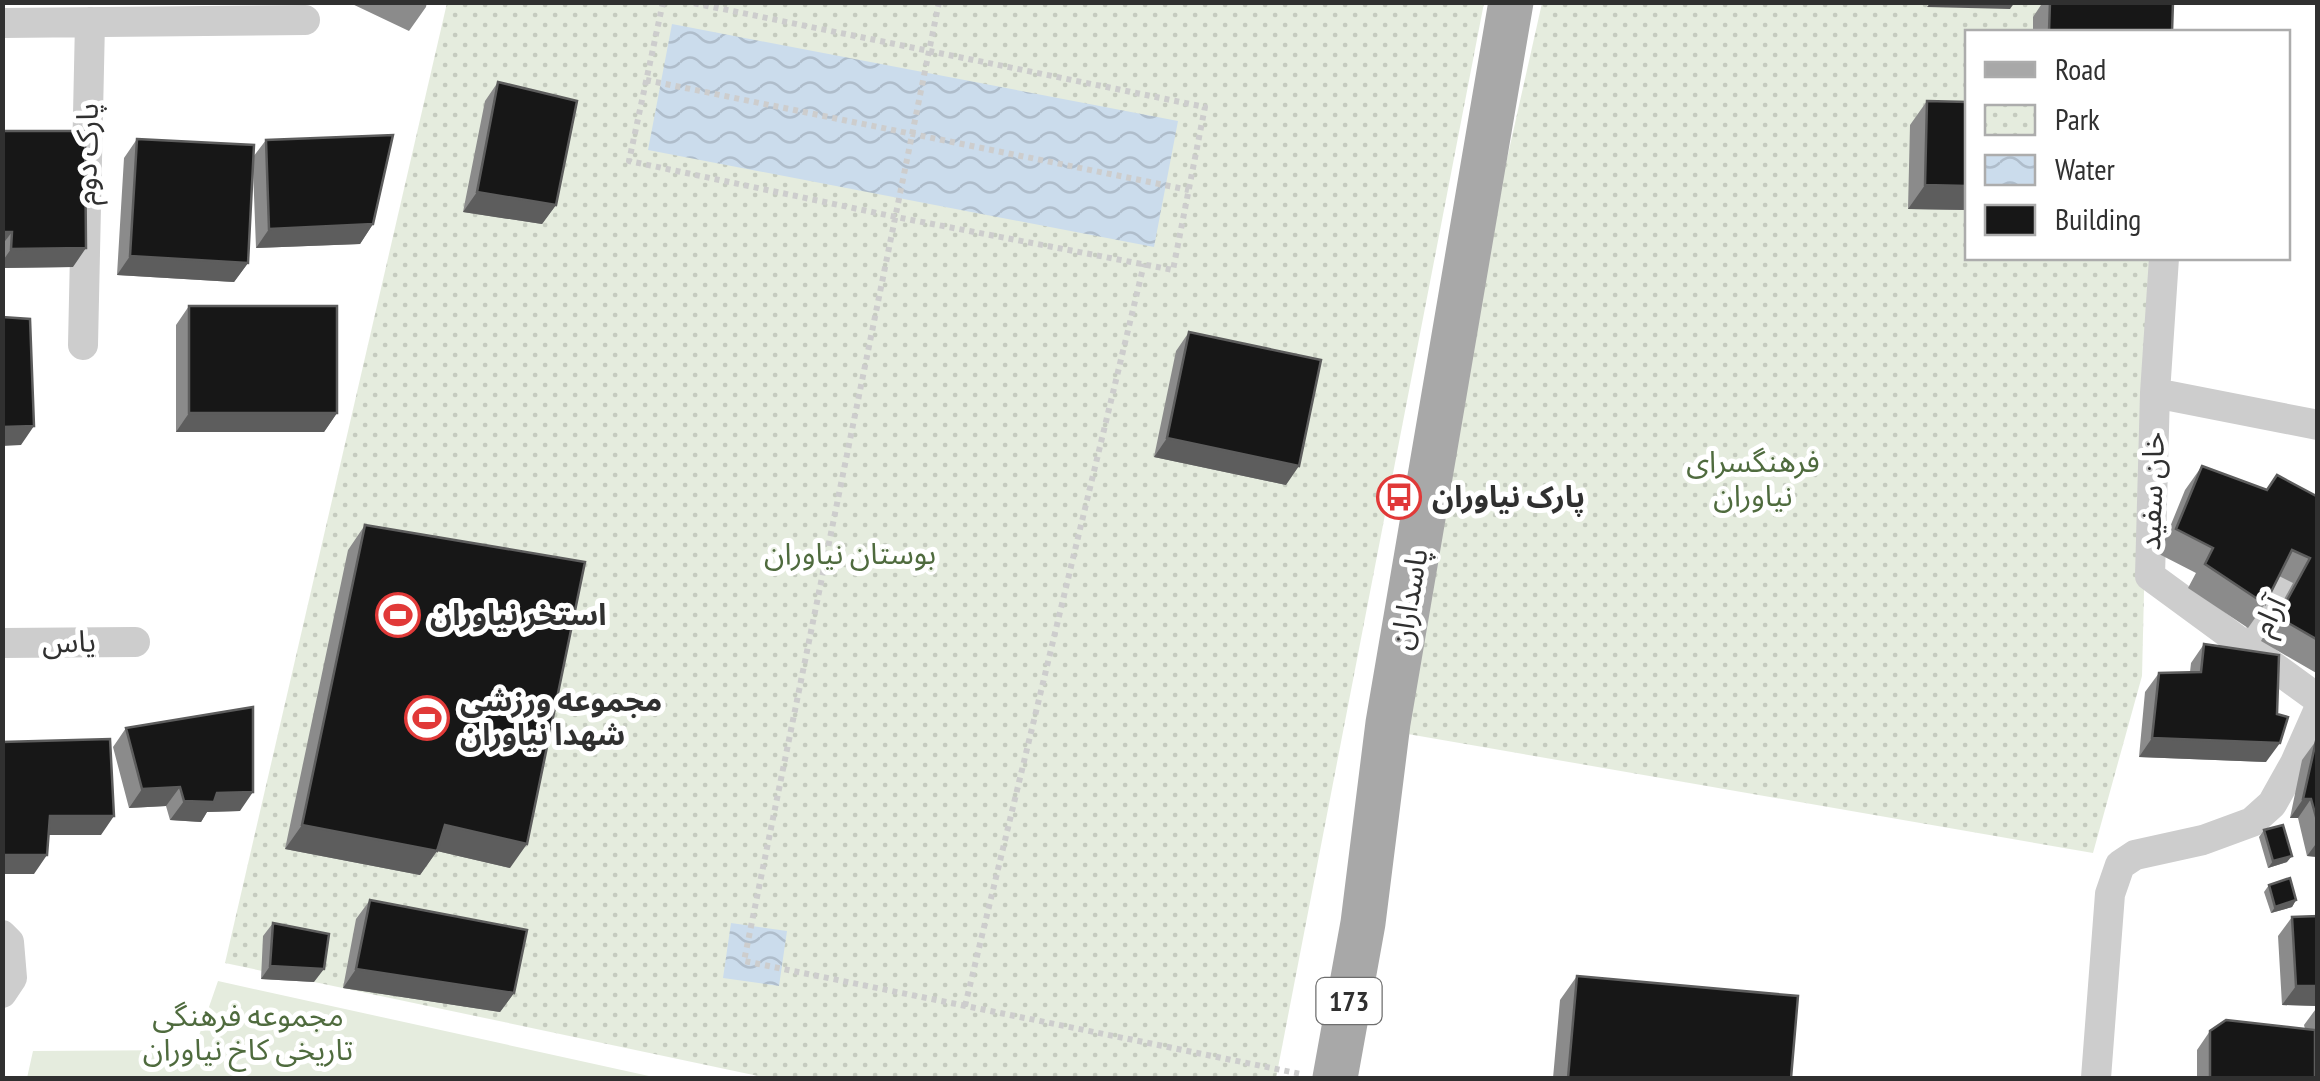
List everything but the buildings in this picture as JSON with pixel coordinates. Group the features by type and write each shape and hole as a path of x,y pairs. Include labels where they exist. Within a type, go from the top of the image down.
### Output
{"main road":[{"name":"پاسداران","path":"1319,1077 1363,923 1388,723 1511,2"}],"street":[{"path":"2,23 304,20"},
{"name":"پارک دوم","path":"83,346 90,22"},
{"name":"خان سفید","path":"2164,260 2155,393 2150,576 2318,699"},
{"path":"2155,393 2318,425"},
{"name":"آرام","path":"2252,650 2285,582"},
{"name":"یاس","path":"2,643 136,642"},
{"path":"2096,1078 2110,894 2120,865 2135,856 2203,840 2252,822 2272,804 2318,711"},
{"path":"2,935 9,942 12,978 2,992"}],"path":[{"path":"663,2 629,160 1172,270 1205,107 688,2"},
{"path":"940,2 744,962 1319,1077"},
{"path":"646,80 1189,190"},
{"path":"965,1006 1144,264"}],"green space":[{"name":"بوستان نیاوران","path":"447,3 1484,3 1276,1078 768,1078 225,963"},
{"name":"فرهنگسرای نیاوران","path":"1542,3 2158,3 2157,30 1965,30 1965,260 2152,260 2142,676 2093,853 1379,729"},
{"name":"مجموعه فرهنگی تاریخی کاخ نیاوران","path":"218,981 658,1078 27,1078 33,1051 194,1050"}],"water":[{"path":"672,24 1178,121 1154,247 648,150"},
{"path":"731,923 787,931 779,986 723,978"}],"place":[{"name":"پارک نیاوران","path":"1399,497"},
{"name":"استخر نیاوران","path":"398,615"},
{"name":"مجموعه ورزشی شهدا نیاوران","path":"427,718"}]}
